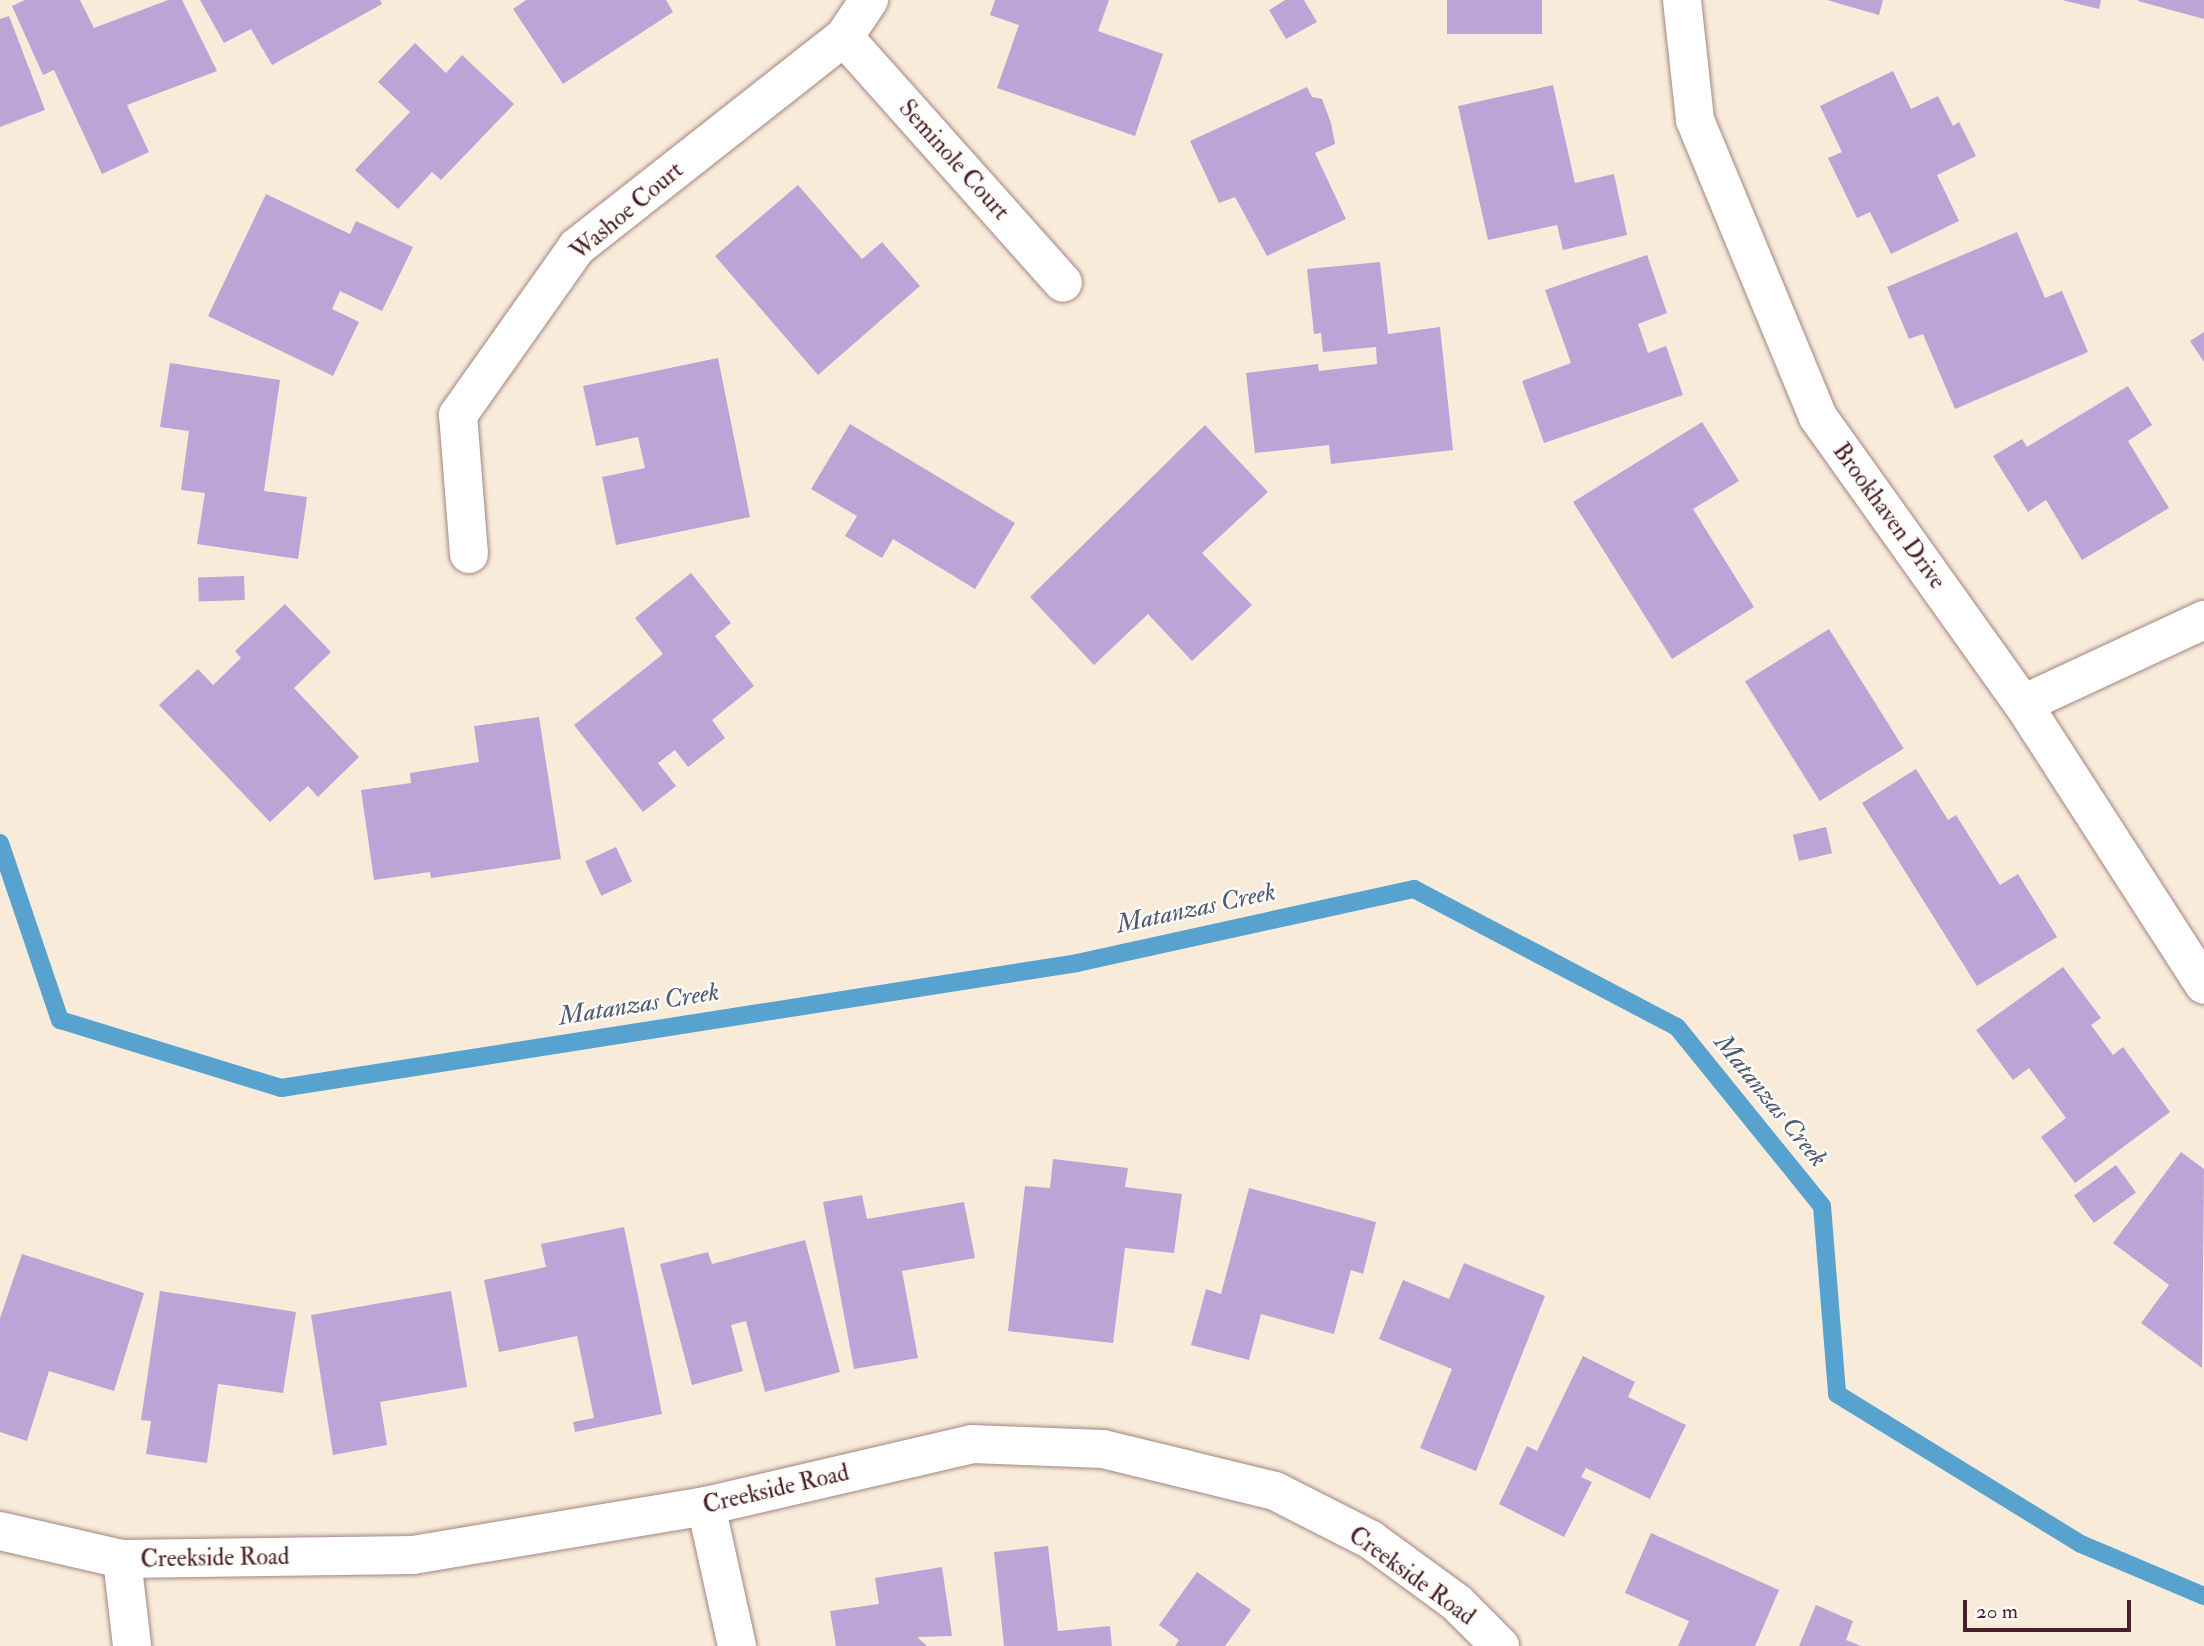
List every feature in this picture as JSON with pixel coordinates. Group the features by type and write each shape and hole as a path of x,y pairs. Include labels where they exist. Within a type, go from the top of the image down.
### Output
{"street":[{"name":"Washoe Court","path":"469,554 458,415 576,247 844,37 869,0"},
{"name":"Brookhaven Drive","path":"1682,0 1695,120 1818,417 2024,704 2204,985"},
{"name":"Seminole Court","path":"844,37 1063,283"},
{"path":"2024,704 2204,620"},
{"name":"Creekside Road","path":"0,1531 122,1559 412,1555 706,1506 972,1444 1103,1449 1275,1491 1371,1540 1457,1603 1500,1646"},
{"path":"706,1506 737,1646"},
{"path":"122,1559 132,1646"}],"building":[{"path":"25,0 80,0 94,28 168,0 182,0 217,71 127,105 149,152 102,174 54,70 43,75 12,6"},
{"path":"200,0 380,0 382,4 272,65 251,29 224,43"},
{"path":"526,0 666,0 673,12 563,84 513,9"},
{"path":"995,0 1109,0 1098,31 1163,54 1135,136 997,88 1019,25 990,15"},
{"path":"1285,0 1304,0 1317,22 1286,39 1269,10"},
{"path":"1447,0 1542,0 1542,34 1447,34"},
{"path":"1827,0 1883,0 1879,15"},
{"path":"2062,0 2101,0 2099,9"},
{"path":"2204,0 2204,19 2138,1"},
{"path":"9,16 45,110 0,127 0,19"},
{"path":"415,43 446,73 462,55 514,104 441,180 432,172 398,209 355,170 410,112 378,82"},
{"path":"1893,71 1911,109 1938,96 1953,126 1959,122 1976,156 1937,175 1959,221 1891,254 1870,212 1857,218 1828,158 1842,152 1820,106"},
{"path":"1553,85 1575,183 1614,174 1627,235 1563,250 1557,225 1488,240 1458,106"},
{"path":"1307,87 1312,97 1322,99 1331,123 1335,144 1315,153 1346,219 1267,256 1235,197 1219,203 1190,141"},
{"path":"798,185 862,259 882,242 920,286 818,375 715,256"},
{"path":"266,194 350,234 356,221 413,247 382,311 340,291 332,309 359,322 333,376 208,316"},
{"path":"2017,232 2045,298 2062,291 2088,352 1955,409 1923,334 1909,339 1887,287"},
{"path":"1647,255 1667,313 1638,324 1648,353 1666,346 1683,395 1544,443 1522,381 1571,363 1545,290"},
{"path":"1380,262 1388,334 1440,327 1453,450 1331,464 1329,445 1255,453 1246,373 1318,364 1319,371 1377,364 1376,347 1323,352 1321,333 1314,334 1307,269"},
{"path":"2204,332 2204,362 2190,341"},
{"path":"718,358 750,517 616,545 602,477 645,468 638,437 596,446 583,386"},
{"path":"170,363 280,380 264,491 307,497 298,559 197,544 205,493 181,490 189,431 160,427"},
{"path":"2128,386 2152,425 2128,441 2169,508 2082,560 2046,500 2028,512 1993,456 2022,439 2027,447"},
{"path":"1702,422 1739,481 1693,509 1754,607 1672,659 1573,502"},
{"path":"850,424 1015,523 975,589 893,539 882,558 845,536 857,516 811,489"},
{"path":"1205,425 1268,492 1202,553 1252,605 1192,661 1148,614 1094,665 1030,597"},
{"path":"691,573 731,623 715,636 754,686 712,720 725,738 688,767 675,750 658,763 676,786 643,812 574,725 663,654 635,618"},
{"path":"244,576 245,600 199,602 198,578"},
{"path":"285,604 331,652 294,688 359,757 318,797 308,786 270,822 159,705 198,669 213,685 241,658 235,651"},
{"path":"1829,629 1904,749 1820,801 1745,681"},
{"path":"539,717 561,859 431,878 430,872 374,880 361,790 411,783 410,773 479,762 474,726"},
{"path":"1916,769 1948,820 1956,815 2000,885 2018,874 2057,937 1977,986 1862,803"},
{"path":"1826,827 1832,853 1799,861 1793,835"},
{"path":"616,847 632,881 601,896 585,861"},
{"path":"2063,967 2101,1018 2091,1025 2113,1055 2123,1047 2170,1112 2075,1183 2041,1137 2066,1118 2029,1068 2013,1080 1976,1030"},
{"path":"2181,1152 2204,1169 2202,1368 2141,1323 2169,1285 2113,1243"},
{"path":"1053,1159 1128,1168 1125,1187 1182,1194 1174,1253 1125,1248 1113,1343 1008,1331 1025,1186 1050,1188"},
{"path":"2116,1165 2136,1193 2094,1223 2074,1196"},
{"path":"1249,1188 1376,1222 1363,1274 1351,1270 1334,1334 1261,1314 1249,1360 1191,1345 1206,1289 1221,1294"},
{"path":"862,1195 867,1219 964,1202 975,1258 902,1271 918,1358 854,1369 823,1202"},
{"path":"624,1227 662,1414 575,1432 573,1422 594,1418 577,1336 499,1352 484,1280 546,1267 541,1244"},
{"path":"805,1240 840,1372 765,1392 746,1321 731,1325 743,1371 692,1385 660,1264 708,1252 712,1264"},
{"path":"22,1254 144,1293 114,1391 49,1371 27,1441 0,1432 0,1318"},
{"path":"1464,1263 1545,1296 1476,1471 1420,1448 1452,1369 1379,1339 1403,1280 1449,1299"},
{"path":"160,1291 296,1312 283,1393 218,1384 207,1463 146,1454 151,1421 141,1420"},
{"path":"451,1291 467,1387 380,1402 387,1445 333,1455 311,1315"},
{"path":"1583,1356 1635,1382 1628,1397 1686,1425 1650,1499 1586,1468 1581,1477 1592,1482 1564,1537 1499,1504 1527,1446 1537,1451"},
{"path":"1651,1533 1779,1590 1755,1646 1678,1646 1689,1621 1625,1593"},
{"path":"1048,1546 1058,1631 1110,1626 1112,1646 1004,1646 994,1552"},
{"path":"942,1567 952,1636 917,1637 927,1646 836,1646 830,1611 879,1604 875,1578"},
{"path":"1197,1572 1251,1610 1225,1646 1175,1646 1179,1640 1159,1625"},
{"path":"1816,1605 1853,1621 1846,1640 1861,1646 1799,1646"}],"waterway":[{"name":"Matanzas Creek","path":"0,843 60,1020 281,1088 1077,963 1414,889 1677,1027 1822,1206 1837,1394 2081,1544 2204,1596"}]}
